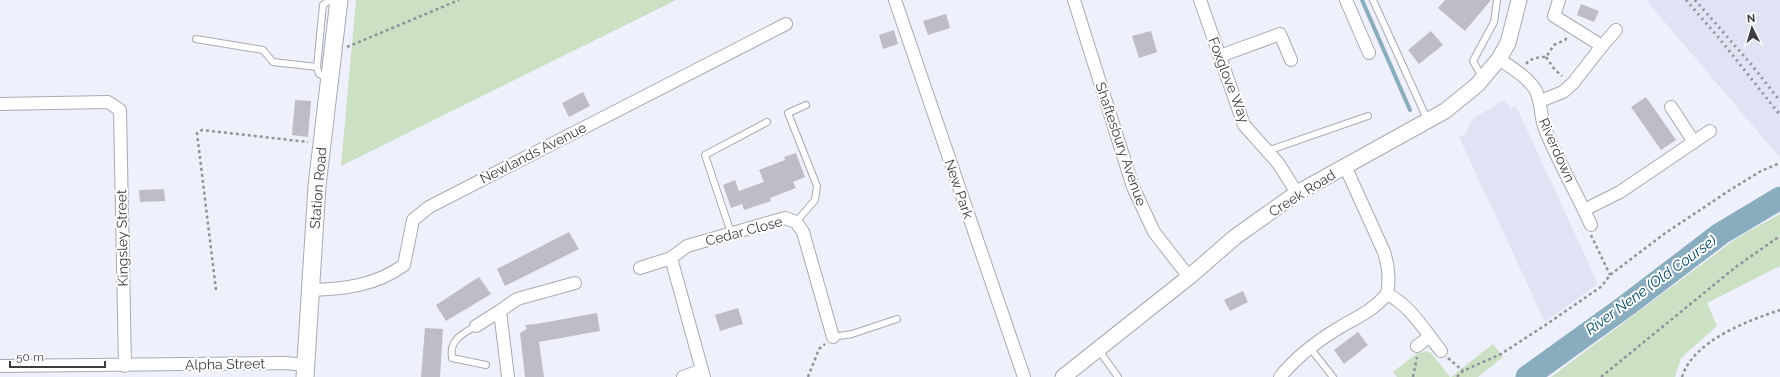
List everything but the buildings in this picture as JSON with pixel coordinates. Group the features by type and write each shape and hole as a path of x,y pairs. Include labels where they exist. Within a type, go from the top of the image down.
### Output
{"main road":[{"name":"Station Road","path":"305,371 322,143 339,0"}],"street":[{"name":"New Park","path":"895,0 1024,377"},
{"name":"Shaftesbury Avenue","path":"1074,0 1133,187 1154,232 1189,277"},
{"name":"Foxglove Way","path":"1200,0 1244,125 1278,163 1297,193"},
{"path":"1346,0 1369,53"},
{"name":"Creek Road","path":"1063,377 1189,277 1235,237 1297,193 1445,111 1477,85 1499,59 1512,33 1519,0"},
{"path":"1559,0 1554,16 1602,46"},
{"name":"Newlands Avenue","path":"310,290 348,288 372,283 390,275 404,265 413,220 429,207 786,24"},
{"path":"1540,101 1563,92 1573,83 1616,30"},
{"path":"1220,56 1280,34 1291,60"},
{"name":"Riverdown","path":"1499,59 1519,72 1535,90 1540,101 1541,116 1545,130 1591,226"},
{"name":"Kingsley Street","path":"0,104 108,102 120,110 125,366"},
{"path":"1671,107 1694,142"},
{"path":"1584,210 1620,192 1710,131"},
{"path":"1280,377 1310,348 1336,330 1362,316 1378,305 1387,294 1390,282 1389,267 1384,252 1345,166"},
{"name":"Cedar Close","path":"640,268 671,258 687,246 785,218 796,222 803,232 833,337"},
{"path":"671,258 703,374 683,377"},
{"path":"476,326 517,299 575,283"},
{"path":"1387,294 1405,306 1441,351"},
{"path":"500,311 508,377"},
{"path":"1417,346 1429,337"},
{"name":"Alpha Street","path":"0,366 125,366 286,363 305,371"}],"lane":[{"path":"330,0 323,5 318,67 319,74 330,80"},
{"path":"1373,0 1428,121"},
{"path":"1483,78 1473,61 1494,22 1497,0"},
{"path":"196,39 263,50 273,62 318,67"},
{"path":"796,222 815,200 817,186 788,113 806,105"},
{"path":"1267,151 1368,116"},
{"path":"731,233 705,155 767,122"},
{"path":"833,337 852,334 897,319"},
{"path":"476,326 457,338 451,350 452,358 486,365"},
{"path":"1310,348 1333,377"},
{"path":"1098,349 1118,377"}],"path":[{"path":"333,50 352,45 459,0"},
{"path":"1546,57 1554,44 1565,40 1575,28"},
{"path":"1519,72 1529,61 1537,57 1546,57"},
{"path":"1546,57 1555,70 1573,83"},
{"path":"216,290 197,133 202,130 322,143"},
{"path":"1457,377 1463,371 1501,354 1602,286 1610,275 1664,234 1761,171 1780,163"},
{"path":"1591,226 1589,231 1610,275"},
{"path":"1601,377 1737,266 1780,236"},
{"path":"1682,377 1685,366 1701,350 1721,335 1762,316 1780,310"},
{"path":"808,377 819,349 833,337"},
{"path":"1413,377 1418,355 1417,346"},
{"path":"1441,351 1463,371"}],"shaded area":[{"path":"1646,0 1780,0 1780,158 1737,107"},
{"path":"1504,100 1511,108 1516,106 1598,284 1545,322 1459,137 1466,134 1471,120"}],"green space":[{"path":"356,0 676,0 341,166"},
{"path":"1780,214 1780,266 1707,303 1717,326 1681,358 1675,377 1551,377 1737,238"},
{"path":"1493,344 1503,357 1478,377 1451,377"},
{"path":"1425,351 1431,353 1450,377 1397,377 1393,372 1416,354"}],"waterway":[{"path":"1362,0 1410,110"},
{"name":"River Nene (Old Course)","path":"1527,377 1627,305 1720,234 1780,198"}],"railway":[{"path":"1686,0 1719,38 1780,115"},
{"path":"1695,0 1751,64 1780,101"}]}
